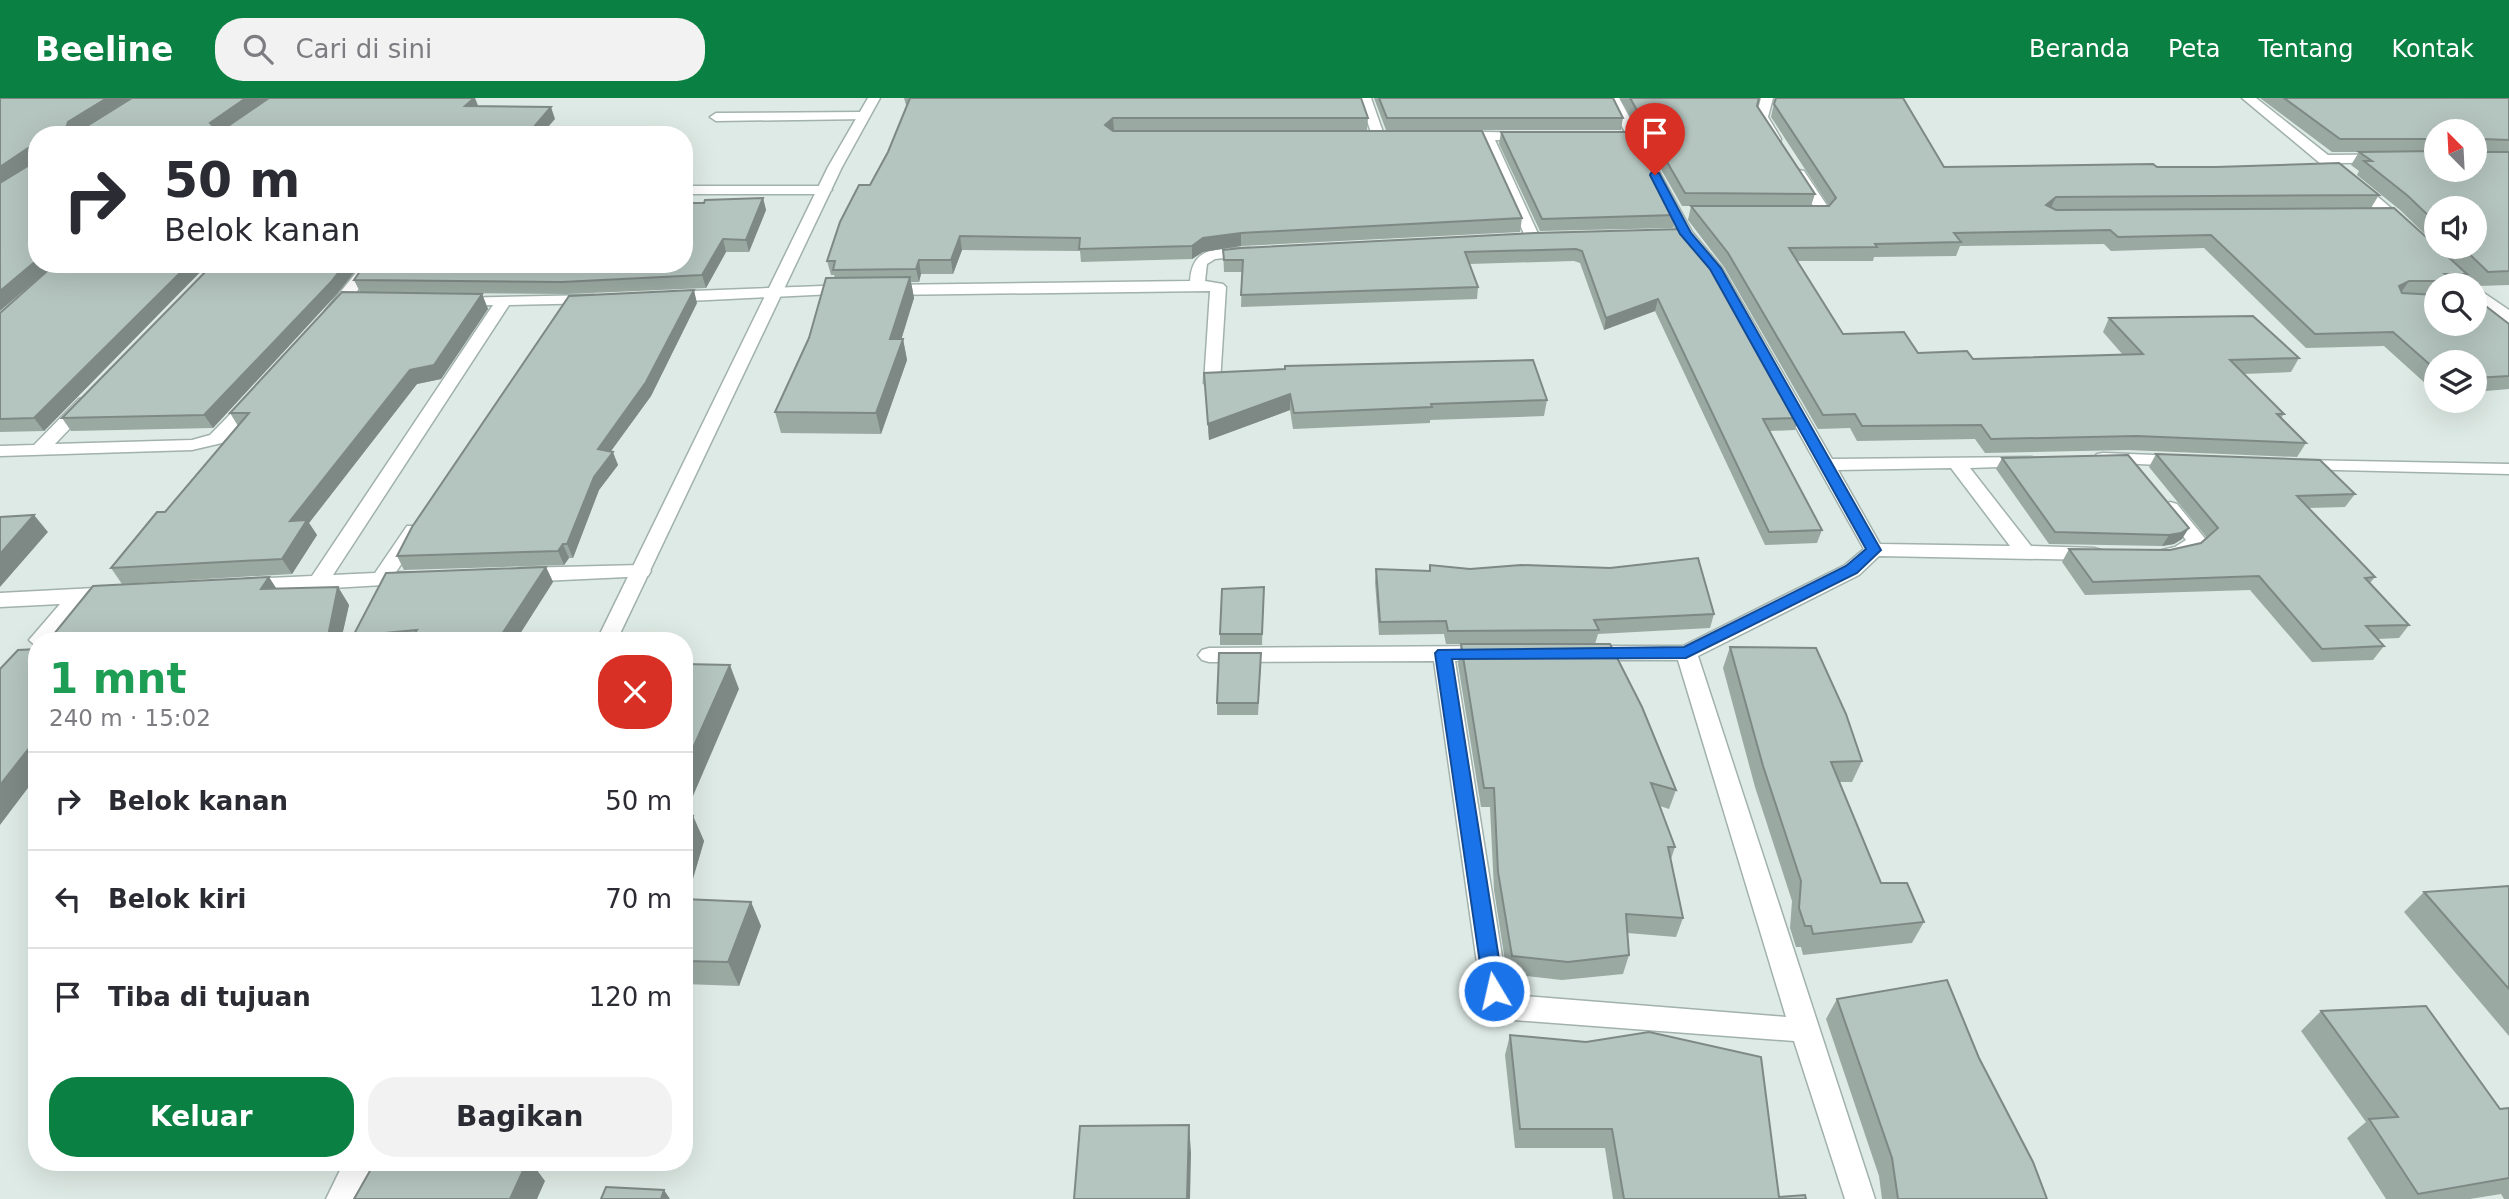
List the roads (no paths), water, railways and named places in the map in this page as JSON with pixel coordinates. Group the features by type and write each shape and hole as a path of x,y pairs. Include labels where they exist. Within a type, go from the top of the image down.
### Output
{"street":[{"path":"611,632 825,190 874,98"},
{"path":"1365,98 1378,135"},
{"path":"1613,98 1628,137 1681,213 1679,234 1715,268 1874,550"},
{"path":"1767,98 1762,117 1823,210 1820,214 1794,215"},
{"path":"2248,98 2393,215 2455,273"},
{"path":"716,117 863,116"},
{"path":"1446,136 1540,137"},
{"path":"1486,136 1533,238"},
{"path":"2325,159 2424,158"},
{"path":"693,190 825,190"},
{"path":"2366,215 2393,215"},
{"path":"1197,285 1200,263 1204,258 1219,254 1268,252"},
{"path":"318,328 351,299 366,273"},
{"path":"650,298 775,292 1197,285 1218,287 1212,383"},
{"path":"2487,299 2509,301"},
{"path":"437,300 504,301 563,307 608,300"},
{"path":"318,582 504,301"},
{"path":"2487,304 2509,318"},
{"path":"0,451 204,443 223,435 266,386"},
{"path":"40,449 97,391"},
{"path":"2128,458 2197,541 2179,553 2148,554"},
{"path":"2089,459 2196,462"},
{"path":"1825,465 2049,460"},
{"path":"1957,463 2025,552"},
{"path":"2277,465 2509,468"},
{"path":"381,579 427,510"},
{"path":"1565,653 1686,653 1852,569 1874,550 2107,554"},
{"path":"504,575 640,571"},
{"path":"224,588 435,578"},
{"path":"0,600 131,593"},
{"path":"46,632 77,597"},
{"path":"1443,653 1494,991 1502,1003 1514,1008 1804,1030"},
{"path":"1209,655 1511,653"},
{"path":"1686,653 1860,1199"},
{"path":"341,1199 355,1171"}]}
